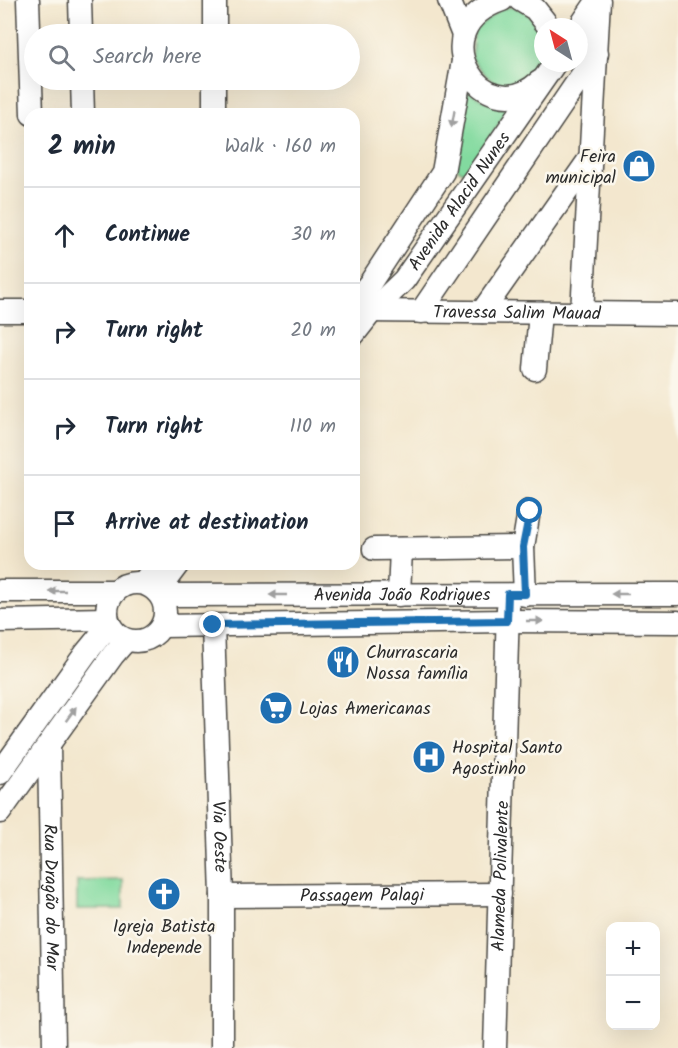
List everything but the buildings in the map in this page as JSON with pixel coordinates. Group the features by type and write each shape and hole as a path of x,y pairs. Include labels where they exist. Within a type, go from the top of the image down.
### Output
{"street":[{"path":"28,0 29,24"},
{"path":"80,0 81,24"},
{"path":"215,0 215,24"},
{"path":"449,0 463,35"},
{"path":"463,35 474,18 490,5 502,0"},
{"path":"520,0 535,9 542,18"},
{"path":"586,18 599,0"},
{"path":"582,313 599,0"},
{"name":"Avenida Alacid Nunes","path":"360,308 370,283 443,172 463,61 461,53 463,35"},
{"path":"421,312 597,53"},
{"path":"463,61 468,72 483,88 505,95 527,91 537,85 547,72"},
{"name":"Avenida Alacid Nunes","path":"360,308 404,280 548,72"},
{"path":"31,90 32,108"},
{"path":"82,90 83,108"},
{"path":"214,90 214,108"},
{"path":"482,312 591,157"},
{"path":"443,172 469,188"},
{"name":"Travessa Salim Mauad","path":"360,308 421,312 678,314"},
{"path":"0,311 24,311"},
{"path":"535,369 540,313"},
{"name":"Alameda Polivalente","path":"495,1048 507,621 516,594 530,511"},
{"path":"374,549 523,547"},
{"path":"399,595 401,549"},
{"path":"153,590 133,583 123,585 115,591 107,604 108,622 113,632 126,640 143,641 150,638 162,626 165,611 153,590 156,570"},
{"path":"153,590 172,570"},
{"name":"Avenida João Rodrigues","path":"153,590 399,595 678,594"},
{"path":"0,591 115,591"},
{"path":"0,621 108,622"},
{"name":"Avenida João Rodrigues","path":"162,626 507,621 678,622"},
{"path":"2,765 108,622"},
{"name":"Via Oeste","path":"213,625 222,896 222,1048"},
{"path":"0,812 126,640"},
{"name":"Rua Dragão do Mar","path":"49,745 54,1048"},
{"name":"Passagem Palagi","path":"222,896 500,894"}],"green space":[{"path":"502,8 521,9 534,20 534,72 538,72 536,76 506,85 493,82 472,59 474,30"},
{"path":"468,89 488,102 512,103 470,170 463,172 455,163"},
{"path":"123,880 123,909 77,909 77,881"}],"place":[{"name":"Feira municipal","path":"639,166"},
{"name":"Churrascaria Nossa família","path":"343,662"},
{"name":"Lojas Americanas","path":"276,708"},
{"name":"Hospital Santo Agostinho","path":"429,757"},
{"name":"Igreja Batista Independe","path":"164,894"}],"route":[{"path":"213,625 443,624 507,621 508,594 525,594 523,547 530,511"}]}
